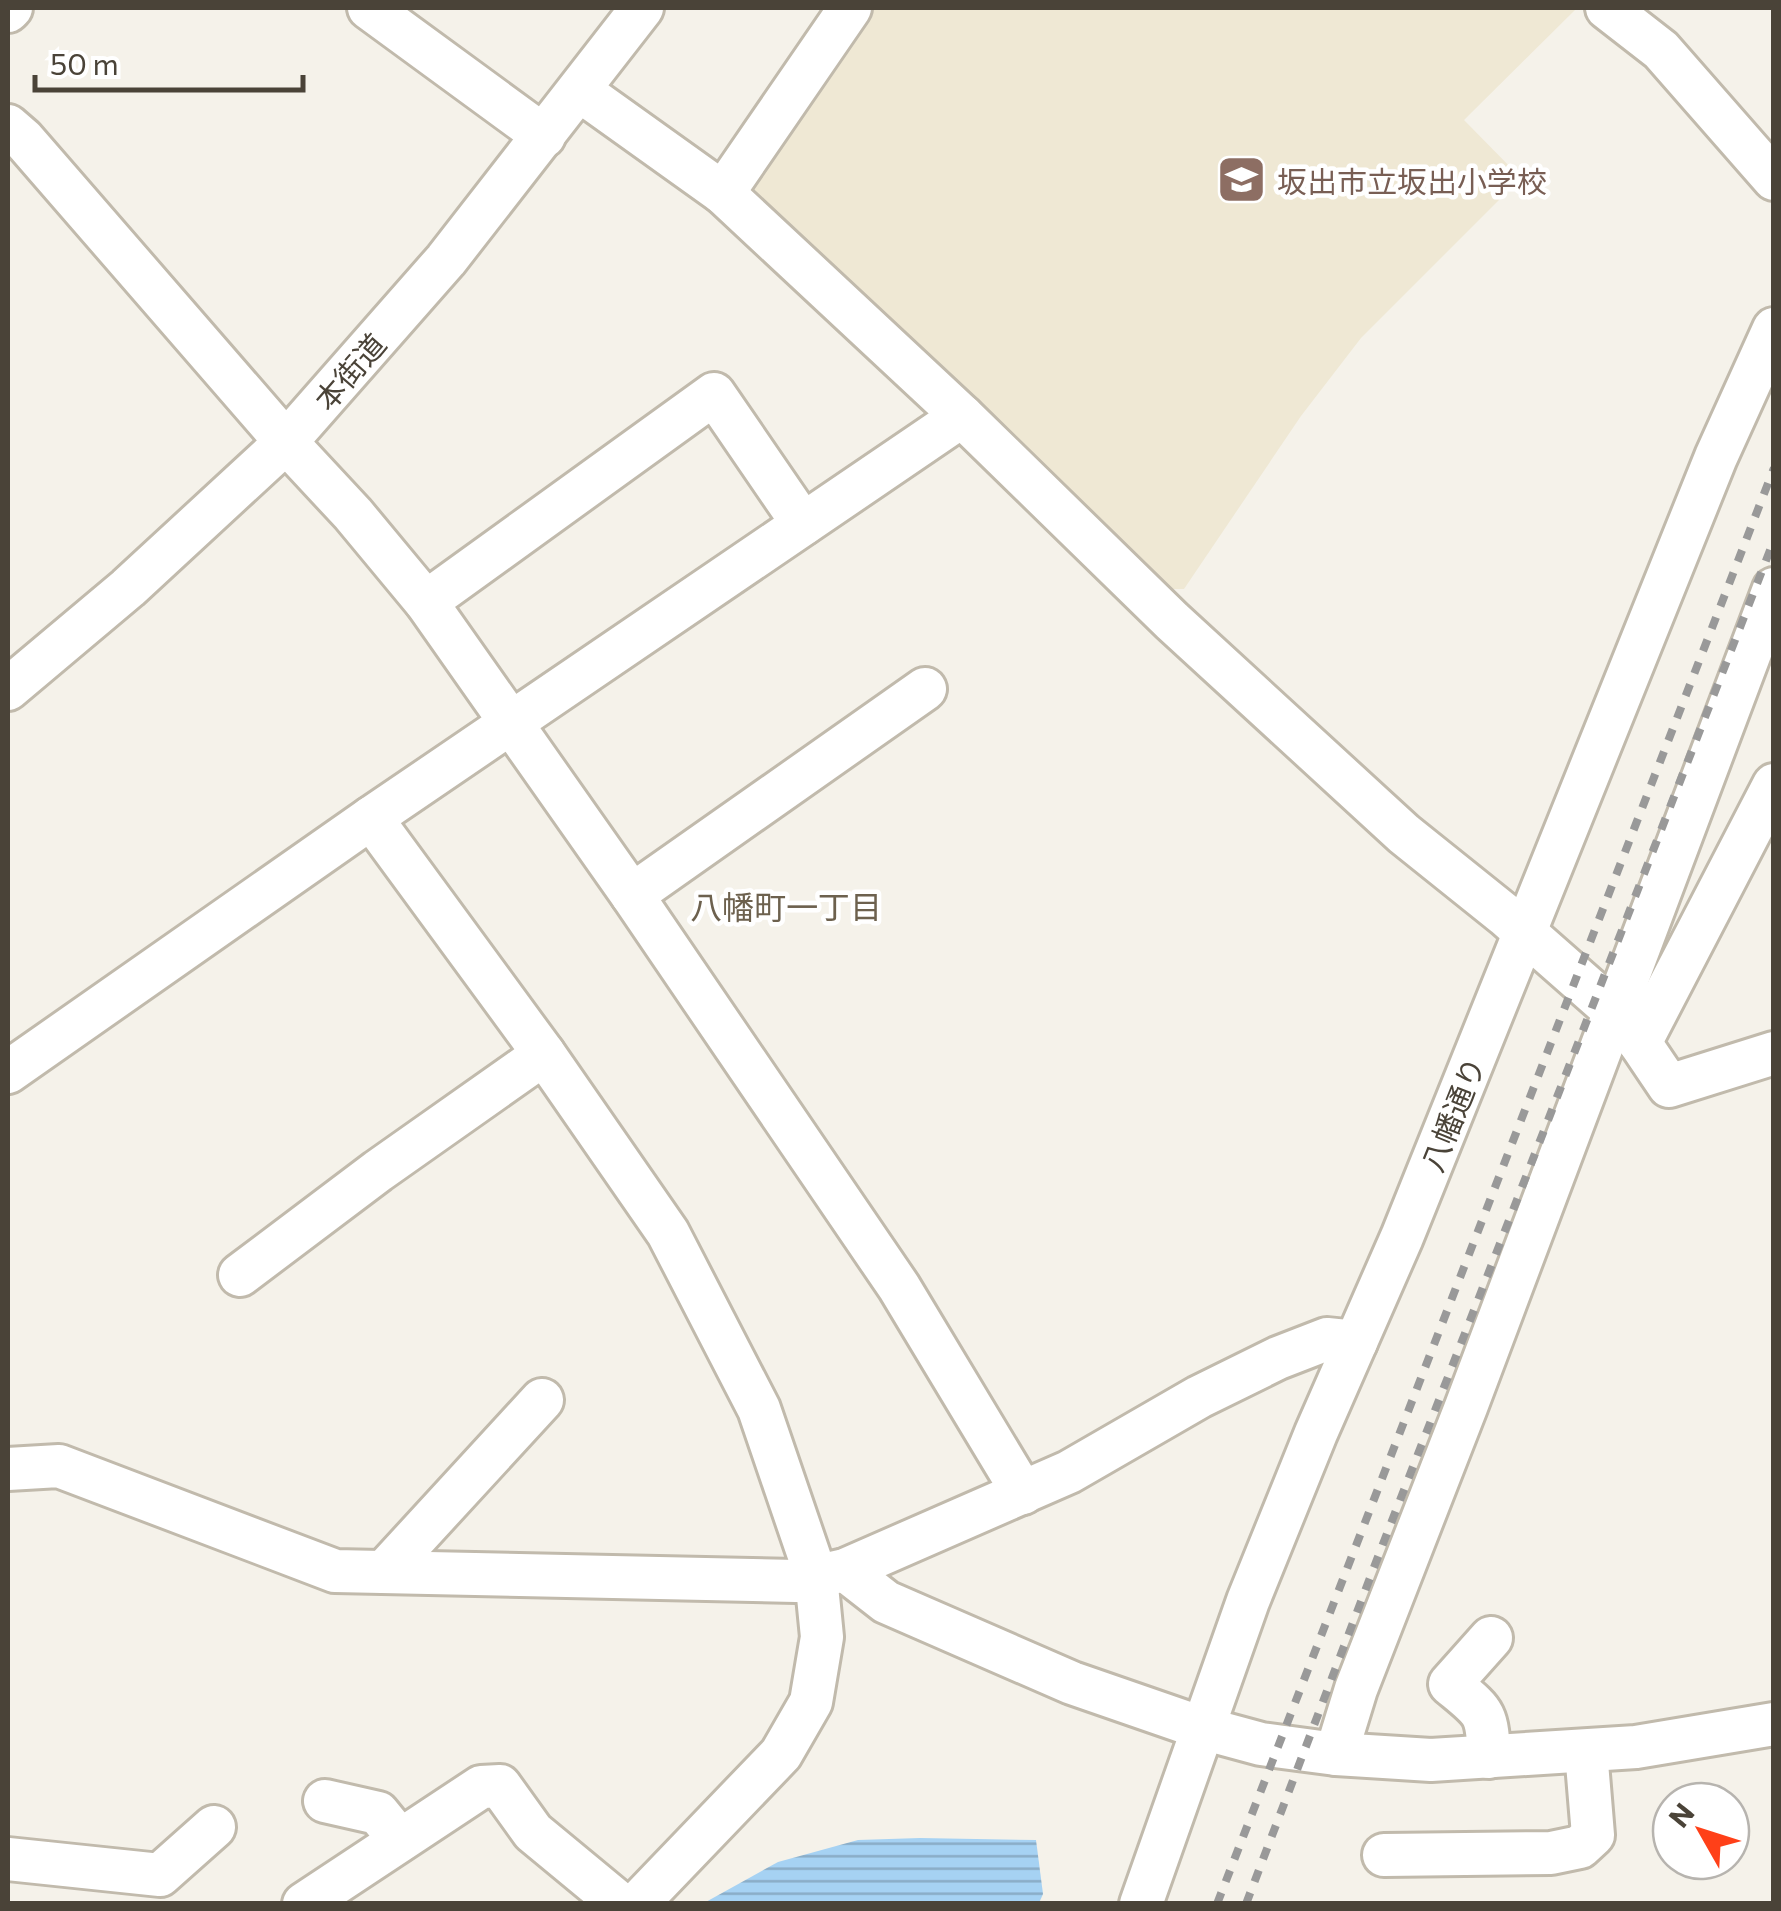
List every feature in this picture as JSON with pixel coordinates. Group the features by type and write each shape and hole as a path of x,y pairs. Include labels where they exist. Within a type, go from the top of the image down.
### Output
{"street":[{"path":"369,8 544,136"},
{"name":"本街道","path":"8,689 128,588 286,442 446,260 642,8"},
{"path":"723,193 850,8"},
{"path":"1607,8 1661,50 1774,178"},
{"path":"579,90 723,193 962,416 1172,622 1404,834 1526,932 1613,1010 1668,1086 1774,1053"},
{"path":"8,126 23,138 426,602 632,894 898,1287 1022,1493"},
{"name":"八幡通り","path":"1140,1904 1248,1601 1402,1237 1709,476 1774,328"},
{"path":"426,602 714,394 803,524"},
{"path":"8,1072 371,818 962,416"},
{"path":"1336,1754 1356,1689 1774,589"},
{"path":"632,894 925,689"},
{"path":"1640,1044 1774,785"},
{"path":"304,1904 481,1786 500,1786 533,1832 612,1900 780,1754 811,1702 830,1573 759,1408 668,1232 544,1054 371,818"},
{"path":"240,1276 378,1171 544,1054"},
{"path":"8,1469 59,1466 335,1572 796,1582 830,1573 1069,1472 1200,1397 1278,1358 1327,1340 1356,1342"},
{"path":"384,1572 542,1400"},
{"path":"830,1573 886,1602 1072,1683 1202,1728 1262,1744 1431,1760 1636,1747 1774,1724"},
{"path":"1489,1757 1488,1723 1477,1706 1450,1684 1491,1638"},
{"path":"1384,1855 1551,1853 1580,1848 1593,1835 1586,1751"},
{"path":"325,1801 378,1813 400,1840"},
{"path":"8,1858 160,1875 214,1828"}],"shaded area":[{"path":"862,8 1575,10 1464,120 1521,178 1361,338 1301,416 1184,589 1159,589 751,201 747,174"}],"water":[{"path":"858,1840 1036,1840 1043,1894 1039,1903 704,1903 778,1862"}],"railway":[{"path":"1217,1904 1774,468"},
{"path":"1246,1904 1774,540"}],"place":[{"name":"坂出市立坂出小学校","path":"1242,180"}],"district":[{"name":"八幡町一丁目","path":"786,906"}]}
